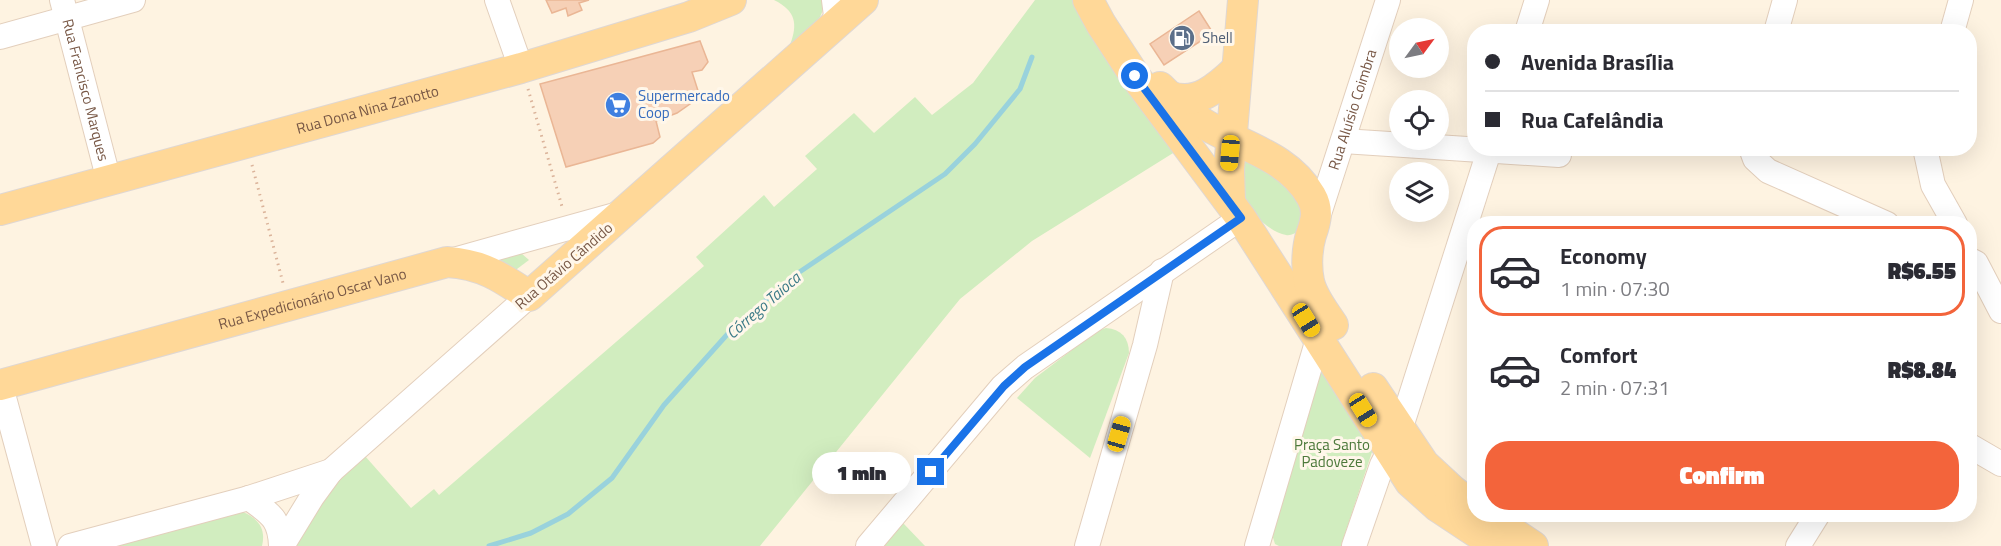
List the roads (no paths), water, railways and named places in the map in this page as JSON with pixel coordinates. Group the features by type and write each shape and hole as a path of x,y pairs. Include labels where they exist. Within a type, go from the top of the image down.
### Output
{"main road":[{"name":"Rua Dona Nina Zanotto","path":"0,210 521,68 686,8 731,0"},
{"name":"Rua Otávio Cândido","path":"529,296 862,0"},
{"path":"1088,0 1135,76 1240,216 1318,339 1394,440 1467,502"},
{"path":"1108,0 1117,24 1135,54 1151,77 1169,96 1205,125 1272,158 1294,176 1312,197 1315,206 1314,228 1307,263 1309,282 1382,402 1410,482 1447,513 1497,546"},
{"path":"1243,0 1228,182 1240,216 1282,246 1301,242 1314,228"},
{"path":"1169,96 1178,100 1197,98 1217,87 1236,70"},
{"path":"447,262 464,263 483,268 498,275 529,296"},
{"name":"Rua Expedicionário Oscar Vano","path":"0,384 447,262"},
{"path":"1497,522 1533,546"}],"street":[{"path":"0,37 64,9 133,0"},
{"path":"497,0 521,68"},
{"path":"830,29 836,16 834,0"},
{"name":"Rua Aluísio Coimbra","path":"1314,228 1388,0"},
{"path":"1530,24 1537,0"},
{"path":"1778,24 1785,0"},
{"path":"1954,24 1961,0"},
{"name":"Rua Francisco Marques","path":"64,9 109,181"},
{"path":"1343,141 1467,149"},
{"path":"1469,216 1488,156"},
{"path":"1754,156 1768,171 1869,216"},
{"path":"1927,156 1934,185 1951,216"},
{"name":"Rua Expedicionário Oscar Vano","path":"447,262 624,212"},
{"path":"868,546 1004,386 1025,367 1240,216"},
{"path":"1354,546 1412,392 1467,221"},
{"path":"532,238 561,268"},
{"path":"1977,267 2001,310"},
{"path":"1087,546 1145,345 1162,271"},
{"name":"Rua Otávio Cândido","path":"282,546 331,471 529,296"},
{"path":"1114,305 1124,310 1138,325 1145,345"},
{"path":"1257,546 1318,339"},
{"path":"0,384 44,546"},
{"path":"1382,402 1412,392"},
{"path":"70,546 249,498 331,471"},
{"path":"249,498 274,518 280,529 282,546"},
{"path":"1805,543 1814,522"}],"waterway":[{"name":"Córrego Taioca","path":"489,546 531,533 568,514 612,478 664,405 733,328 798,273 945,174 975,144 1020,89 1032,57"}],"place":[{"name":"Shell","path":"1182,38"},
{"name":"Supermercado Coop","path":"618,105"}],"park label":[{"name":"Praça Santo Padoveze","path":"1332,454"}]}
